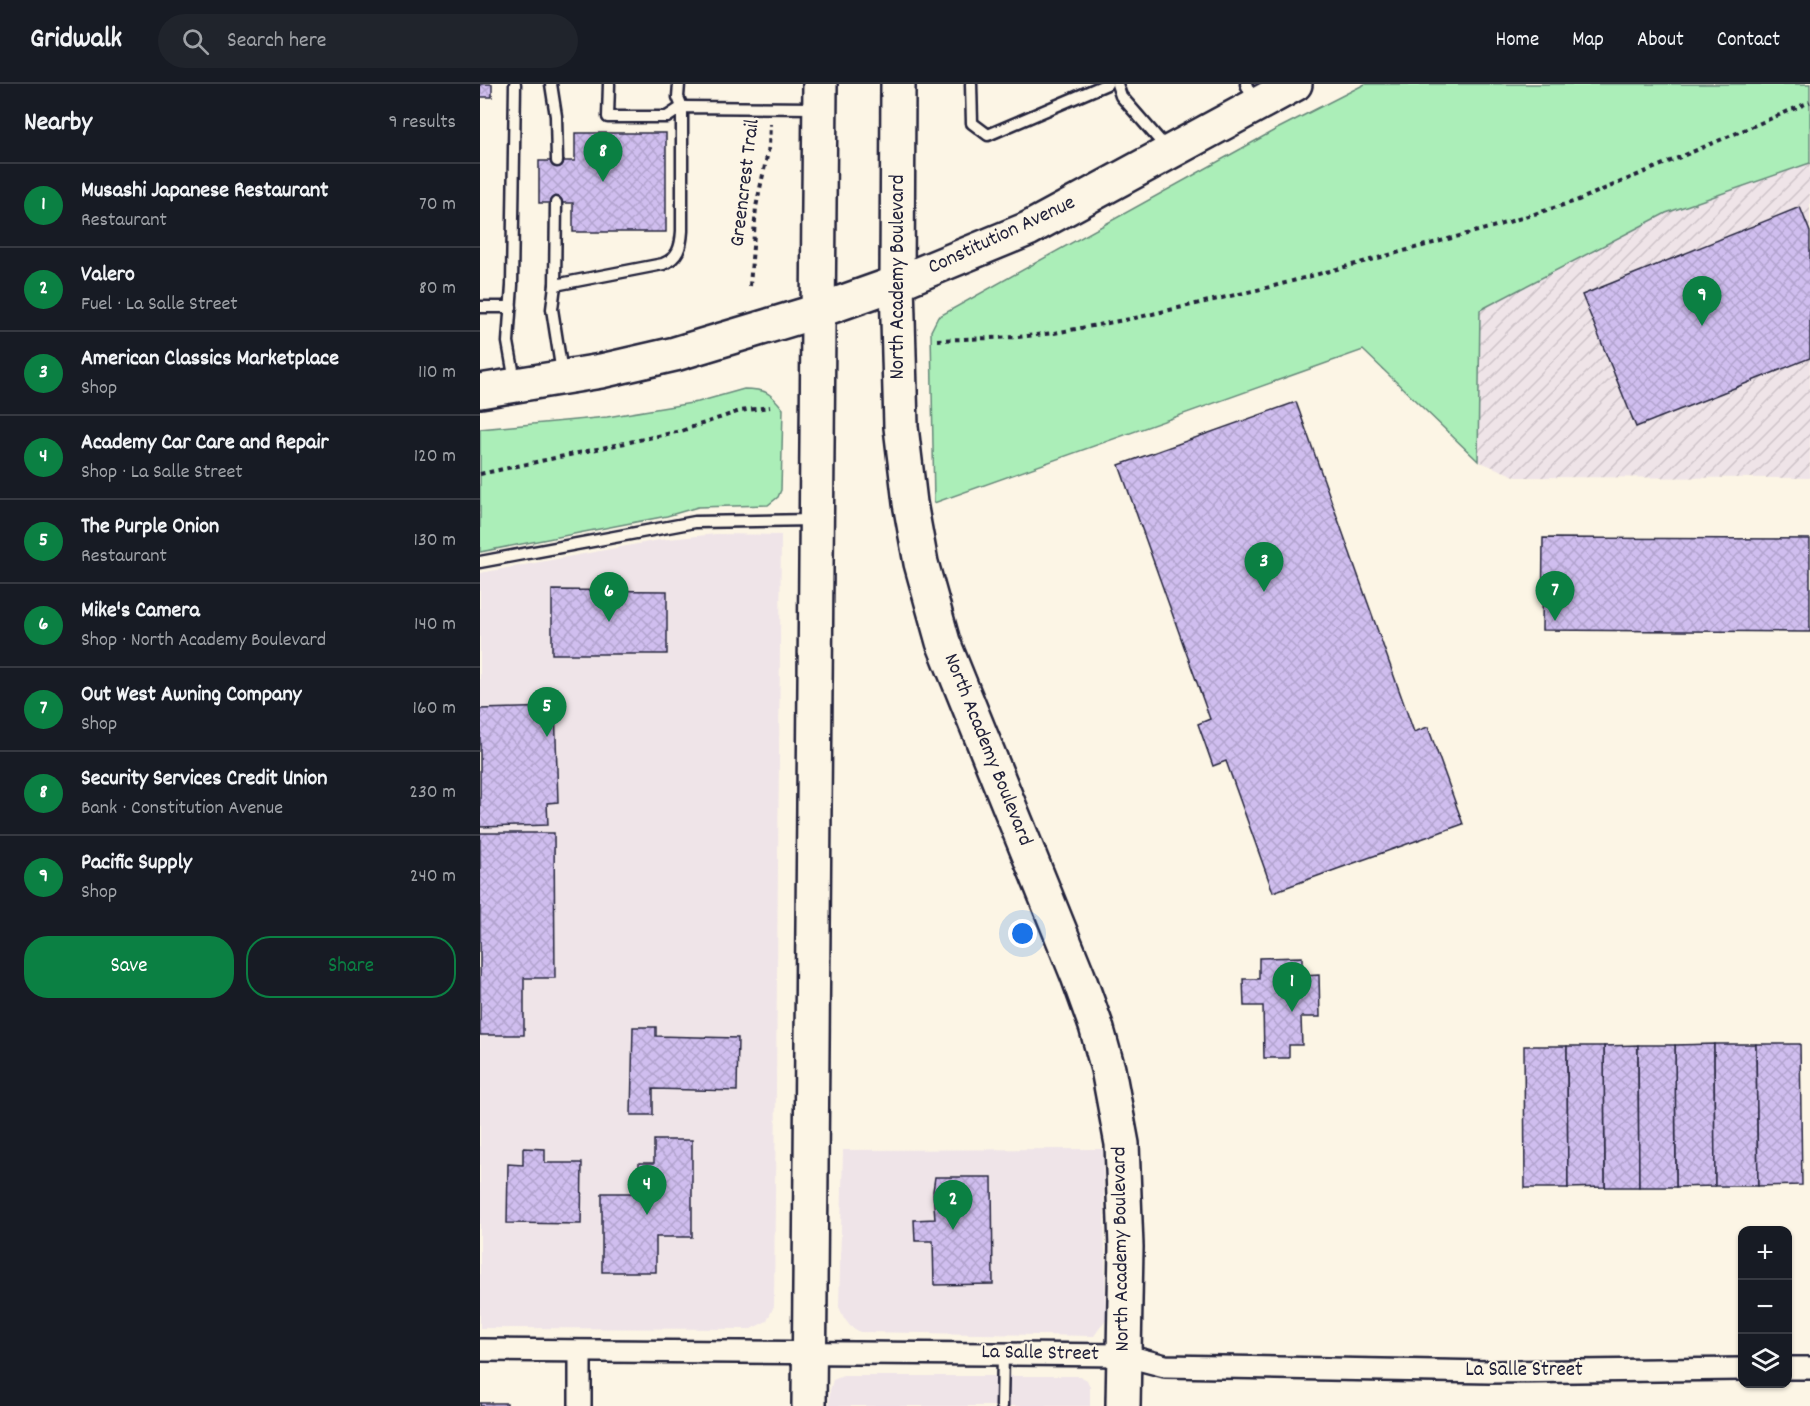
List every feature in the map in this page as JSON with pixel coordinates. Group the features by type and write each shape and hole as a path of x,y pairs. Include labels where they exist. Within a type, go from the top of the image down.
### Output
{"main road":[{"name":"North Academy Boulevard","path":"898,84 897,284 901,428 910,503 921,563 944,642 1078,976 1108,1069 1122,1144 1126,1247 1123,1406"},
{"name":"Constitution Avenue","path":"480,391 563,378 675,354 818,311 897,284 1028,229 1170,152 1250,95 1295,84"},
{"path":"809,1406 820,96"}],"street":[{"name":"La Salle Street","path":"480,1350 1123,1355 1165,1366 1213,1368 1489,1372 1738,1369"},
{"path":"580,1352 580,1406"},
{"path":"1792,1368 1810,1368"}],"lane":[{"path":"514,84 511,307 508,342 516,384"},
{"path":"551,84 556,116 557,161"},
{"path":"609,84 608,117 667,117 682,107 770,108 820,96"},
{"path":"555,285 663,264 675,257 682,231 682,107 678,97 679,84"},
{"path":"971,84 972,123 988,135 1107,84"},
{"path":"1117,84 1121,96 1170,152"},
{"path":"556,203 555,285 552,309 563,378"},
{"path":"480,307 511,307"},
{"path":"480,562 695,522 817,520"},
{"path":"1002,1406 1003,1354"}],"path":[{"path":"937,340 1018,337 1054,333 1135,318 1274,286 1489,228 1576,201 1810,102"},
{"name":"Greencrest Trail","path":"750,286 756,207 769,147 770,108"},
{"path":"480,474 681,431 740,411 770,407"}],"shaded area":[{"path":"1810,163 1810,478 1517,477 1478,461 1480,310 1666,213"},
{"path":"716,534 781,535 774,1306 767,1321 751,1329 480,1328 480,573 659,540"},
{"path":"1103,1149 1106,1319 1094,1336 860,1332 850,1326 844,1318 839,1307 843,1150"},
{"path":"843,1376 1080,1376 1087,1380 1090,1387 1090,1406 829,1406 833,1380"}],"green space":[{"path":"1365,84 1810,84 1810,163 1666,213 1480,310 1478,461 1363,350 934,503 931,331 938,317 1275,130"},
{"path":"744,389 766,393 783,409 781,490 778,497 768,505 698,507 667,516 480,552 480,429 607,417 698,402"}],"building":[{"path":"480,84 492,84 492,97 480,97"},
{"path":"575,133 666,133 666,232 573,232 573,203 539,203 539,161 575,161"},
{"path":"1800,207 1810,232 1810,358 1636,427 1582,295"},
{"path":"1296,402 1414,732 1428,727 1463,824 1273,892 1226,761 1213,766 1198,724 1210,719 1119,465"},
{"path":"1543,538 1810,539 1810,632 1542,630"},
{"path":"552,590 667,591 667,654 552,654"},
{"path":"555,707 558,802 547,803 548,825 480,827 480,709"},
{"path":"480,833 554,833 555,978 524,978 524,1035 480,1035"},
{"path":"1302,957 1302,976 1319,975 1320,1017 1301,1017 1302,1045 1289,1045 1289,1058 1264,1058 1263,1006 1244,1006 1243,979 1259,979 1259,958"},
{"path":"633,1027 656,1027 656,1036 738,1038 737,1091 653,1089 653,1115 631,1115"},
{"path":"1714,1044 1715,1186 1676,1187 1675,1045"},
{"path":"1714,1044 1756,1044 1758,1186 1715,1186"},
{"path":"1756,1044 1800,1044 1802,1185 1758,1186"},
{"path":"1638,1045 1639,1187 1605,1187 1604,1046"},
{"path":"1638,1045 1675,1045 1676,1187 1639,1187"},
{"path":"1524,1046 1567,1046 1568,1188 1525,1188"},
{"path":"1567,1046 1604,1046 1605,1187 1568,1188"},
{"path":"654,1140 692,1140 692,1237 656,1237 656,1272 602,1272 602,1193 639,1193 639,1163 654,1163"},
{"path":"523,1148 545,1149 545,1163 582,1163 581,1224 507,1223 508,1164 523,1165"},
{"path":"935,1177 992,1177 993,1284 934,1285 933,1241 915,1241 914,1220 935,1219 933,1191"},
{"path":"480,1403 507,1403 507,1406 480,1406"}],"place":[{"name":"Security Services Credit Union","path":"603,182"},
{"name":"Pacific Supply","path":"1702,326"},
{"name":"American Classics Marketplace","path":"1264,592"},
{"name":"Out West Awning Company","path":"1555,621"},
{"name":"Mike's Camera","path":"609,622"},
{"name":"The Purple Onion","path":"547,737"},
{"name":"Musashi Japanese Restaurant","path":"1292,1012"},
{"name":"Academy Car Care and Repair","path":"647,1215"},
{"name":"Valero","path":"953,1230"}]}
